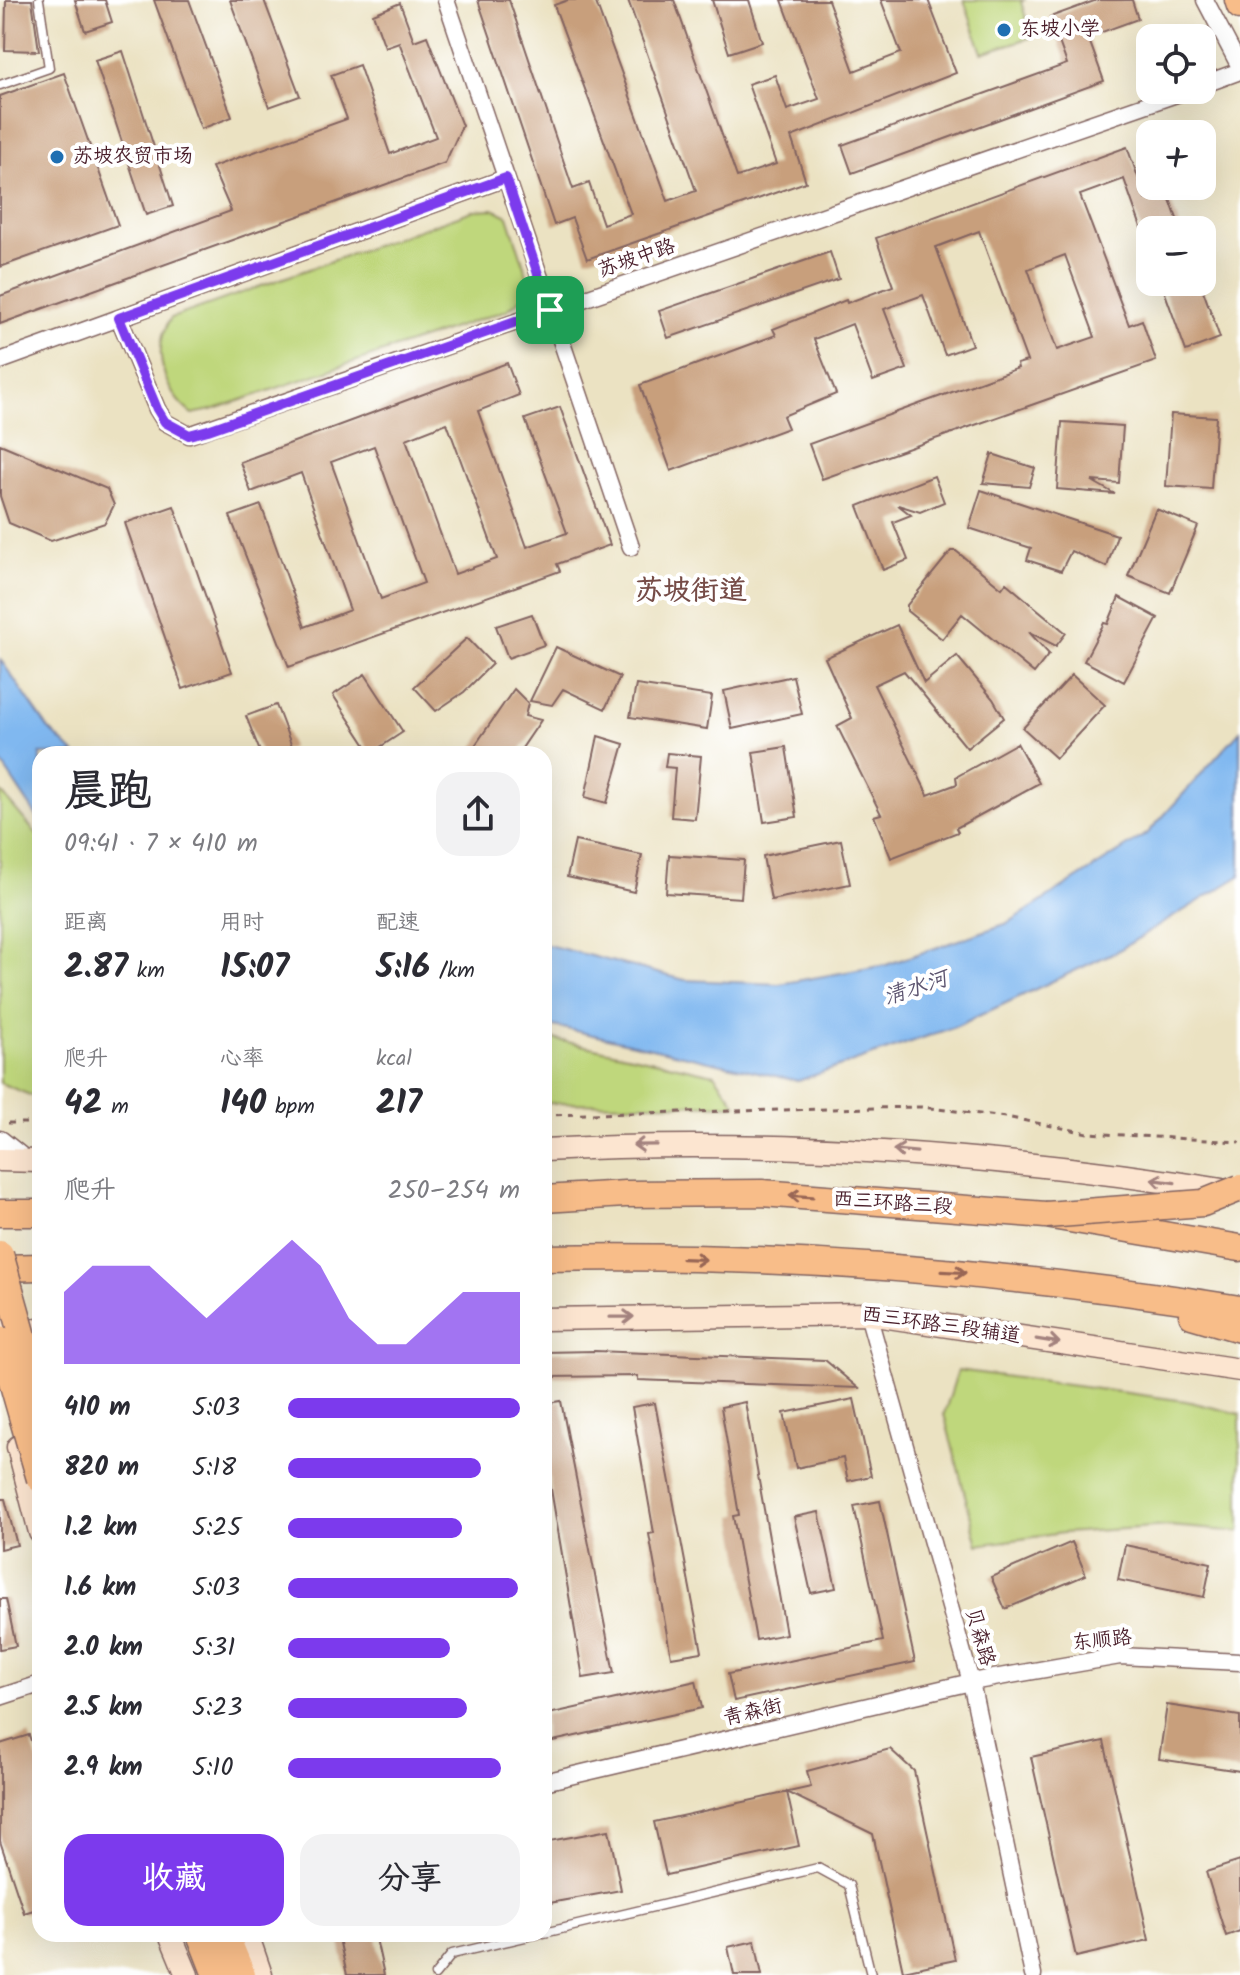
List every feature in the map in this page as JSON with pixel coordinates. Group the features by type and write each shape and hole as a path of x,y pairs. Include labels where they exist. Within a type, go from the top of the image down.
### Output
{"main road":[{"path":"1238,0 1240,6"},
{"path":"552,1150 641,1145 888,1149 1240,1188"},
{"path":"0,1160 32,1161"},
{"path":"1046,1215 1208,1201 1240,1188"},
{"name":"西三环路三段","path":"552,1199 625,1194 762,1193 1046,1215 1240,1248"},
{"path":"0,1213 32,1213"},
{"path":"0,1254 32,1368"},
{"path":"552,1258 617,1257 951,1271 1101,1287 1240,1309"},
{"path":"0,1268 32,1267"},
{"path":"1101,1287 1240,1329"},
{"name":"西三环路三段辅道","path":"552,1319 868,1314 1240,1370"},
{"path":"0,1331 32,1330"},
{"path":"0,1339 32,1451"},
{"path":"0,1384 32,1501"},
{"path":"8,1408 32,1408"},
{"path":"173,1942 187,1975"},
{"path":"203,1942 216,1975"},
{"path":"228,1942 242,1975"},
{"path":"250,1942 261,1975"}],"street":[{"path":"446,0 631,547"},
{"path":"1205,0 1240,69 1216,79"},
{"name":"苏坡中路","path":"119,318 157,409 165,422 189,435 1147,104"},
{"path":"0,361 506,178"},
{"path":"0,1141 32,1160"},
{"name":"贝森路","path":"868,1314 971,1682 1030,1974"},
{"name":"东顺路","path":"971,1682 1120,1656 1240,1662"},
{"name":"青森街","path":"552,1780 971,1682"},
{"path":"0,1697 32,1687"}],"lane":[{"path":"0,85 49,68 39,0"},
{"path":"552,1931 818,1868 849,1885 871,1975"},
{"path":"435,1975 452,1954 504,1942"}],"path":[{"path":"552,1115 921,1107 1006,1117 1088,1133 1240,1142"},
{"path":"0,1124 32,1123"}],"green space":[{"path":"964,0 1024,0 1021,2 1032,37 982,53"},
{"path":"493,209 508,216 530,284 526,295 507,310 212,410 192,414 174,394 163,370 161,356 161,343 171,318 475,210"},
{"path":"0,791 32,829 32,1096 0,1083"},
{"path":"552,1039 714,1074 737,1105 552,1103"},
{"path":"958,1370 1186,1401 1240,1414 1240,1532 1169,1526 1063,1533 978,1545 944,1414"}],"water":[{"path":"0,659 48,728 67,746 32,746 32,809 0,761"},
{"name":"清水河","path":"1240,731 1240,876 1119,950 957,1026 798,1081 552,1026 552,946 685,980 779,984 886,965 1008,923 1148,833"}],"building":[{"path":"6,0 32,0 39,51 5,50"},
{"path":"75,0 105,0 112,22 85,31"},
{"path":"154,0 189,0 232,117 201,129"},
{"path":"230,0 264,0 300,96 269,107"},
{"path":"478,0 509,0 573,189 589,183 603,224 631,214 554,5 568,0 595,0 668,201 696,191 628,0 674,0 737,177 776,164 748,84 775,75 787,110 819,99 782,0 828,0 854,71 901,53 881,0 928,0 956,73 791,137 806,182 587,259 572,218 554,225"},
{"path":"712,0 749,0 762,42 729,53"},
{"path":"1097,0 1132,0 1138,19 1088,37 1104,81 852,173 842,145 1067,64 1050,17"},
{"path":"400,3 414,41 427,36 462,126 445,163 0,324 0,296 231,211 212,167 347,119 331,75 359,65 390,154 436,137 399,42 385,47 373,14"},
{"path":"123,51 173,206 146,215 95,60"},
{"name":"苏坡农贸市场","path":"64,73 118,225 0,267 0,96"},
{"path":"1127,147 1136,172 1136,200 1170,200 1176,216 1137,216 1124,179 1080,195 1129,325 1142,320 1156,361 822,479 809,444 1018,368 1017,364 1027,361 979,231 936,247 972,345 945,355 923,295 884,309 907,369 873,381 852,324 814,339 836,394 783,416 788,428 671,471 640,385 776,335 773,329 846,300 847,303 893,286 876,238","holes":["1065,255 1095,337 1057,350 1028,269"]},
{"path":"830,252 839,279 668,338 659,311"},
{"path":"1166,296 1205,296 1220,338 1186,351"},
{"path":"507,363 519,395 478,411 527,547 567,533 525,419 560,407 610,545 557,564 560,571 289,667 230,516 261,505 305,627 350,610 301,473 251,492 240,462","holes":["447,423 497,559 455,574 406,439","374,446 424,583 381,599 331,462"]},
{"path":"1171,414 1216,417 1211,489 1166,486"},
{"path":"1062,422 1123,426 1119,483 1092,481 1115,494 1057,489"},
{"path":"0,444 107,489 114,505 105,523 51,541 9,523 0,496"},
{"path":"992,454 1035,468 1029,487 983,483"},
{"path":"934,476 944,502 920,512 898,505 911,515 893,522 908,560 883,570 858,506"},
{"path":"981,490 1117,535 1107,567 1071,551 1061,571 1027,560 1031,548 969,528"},
{"path":"174,506 232,672 183,689 125,523"},
{"path":"1156,509 1198,526 1170,593 1128,576"},
{"path":"951,551 956,551 1002,588 1006,583 1066,633 1056,646 1029,632 1049,654 1034,673 962,614 942,639 907,611 907,605"},
{"path":"1119,597 1158,618 1124,682 1084,661 1104,623 1108,624"},
{"path":"532,614 544,645 508,658 496,626"},
{"path":"897,625 924,683 957,656 993,699 1004,718 967,748 904,671 874,685 928,795 957,784 956,777 1017,743 1039,783 956,828 958,832 891,858 874,816 881,814 837,726 852,718 825,658"},
{"path":"467,638 492,664 464,692 436,711 414,687"},
{"path":"556,647 620,677 605,709 563,689 552,705 530,701"},
{"path":"365,674 403,732 382,746 366,746 333,695"},
{"path":"1072,675 1105,705 1056,758 1023,728"},
{"path":"793,676 802,714 732,729 724,691"},
{"path":"636,685 712,696 707,729 630,717"},
{"path":"514,689 528,703 525,716 541,720 523,746 475,746"},
{"path":"276,705 292,746 258,746 246,716"},
{"path":"598,736 624,744 607,803 585,797"},
{"path":"786,747 797,817 764,822 753,752"},
{"path":"667,753 701,756 695,819 671,817 675,768 665,767"},
{"path":"841,840 850,884 771,900 763,856"},
{"path":"575,841 642,855 634,892 567,877"},
{"path":"669,855 744,860 741,898 666,893"},
{"path":"552,1352 825,1360 858,1388 638,1380 638,1376 552,1377"},
{"path":"854,1399 871,1476 848,1481 843,1458 796,1468 784,1413"},
{"path":"561,1401 614,1673 583,1678 552,1495 552,1403"},
{"path":"745,1402 786,1634 756,1640 733,1516 739,1515 721,1407"},
{"path":"655,1403 702,1652 671,1657 649,1534 654,1533 632,1407"},
{"path":"0,1499 5,1499 17,1545 0,1549"},
{"path":"880,1501 915,1662 734,1701 728,1674 883,1641 854,1506"},
{"path":"819,1512 836,1588 811,1593 794,1517"},
{"path":"1072,1542 1086,1575 1005,1609 991,1577"},
{"path":"1125,1545 1211,1563 1204,1597 1118,1580"},
{"path":"0,1599 6,1599 16,1646 0,1649"},
{"path":"696,1681 702,1708 552,1741 552,1713"},
{"path":"1167,1705 1240,1716 1240,1771 1159,1759"},
{"path":"29,1735 32,1744 32,1910 24,1913 0,1841 0,1744"},
{"path":"1104,1741 1149,1940 1076,1957 1031,1757"},
{"path":"890,1749 914,1771 955,1960 903,1971 873,1834 787,1792 811,1787 807,1771"},
{"path":"787,1792 799,1846 666,1875 654,1822"},
{"path":"609,1830 621,1890 552,1903 552,1841"},
{"path":"1240,1861 1240,1931 1226,1936 1206,1872"},
{"path":"755,1941 762,1975 734,1975 728,1947"},
{"path":"340,1942 377,1942 384,1975 347,1975"}],"place":[{"name":"东坡小学","path":"1004,30"},
{"name":"苏坡农贸市场","path":"57,157"}],"district":[{"name":"苏坡街道","path":"691,591"}],"route":[{"path":"506,178 550,310 189,435 179,433 165,422 157,409 119,318 506,178"}]}
